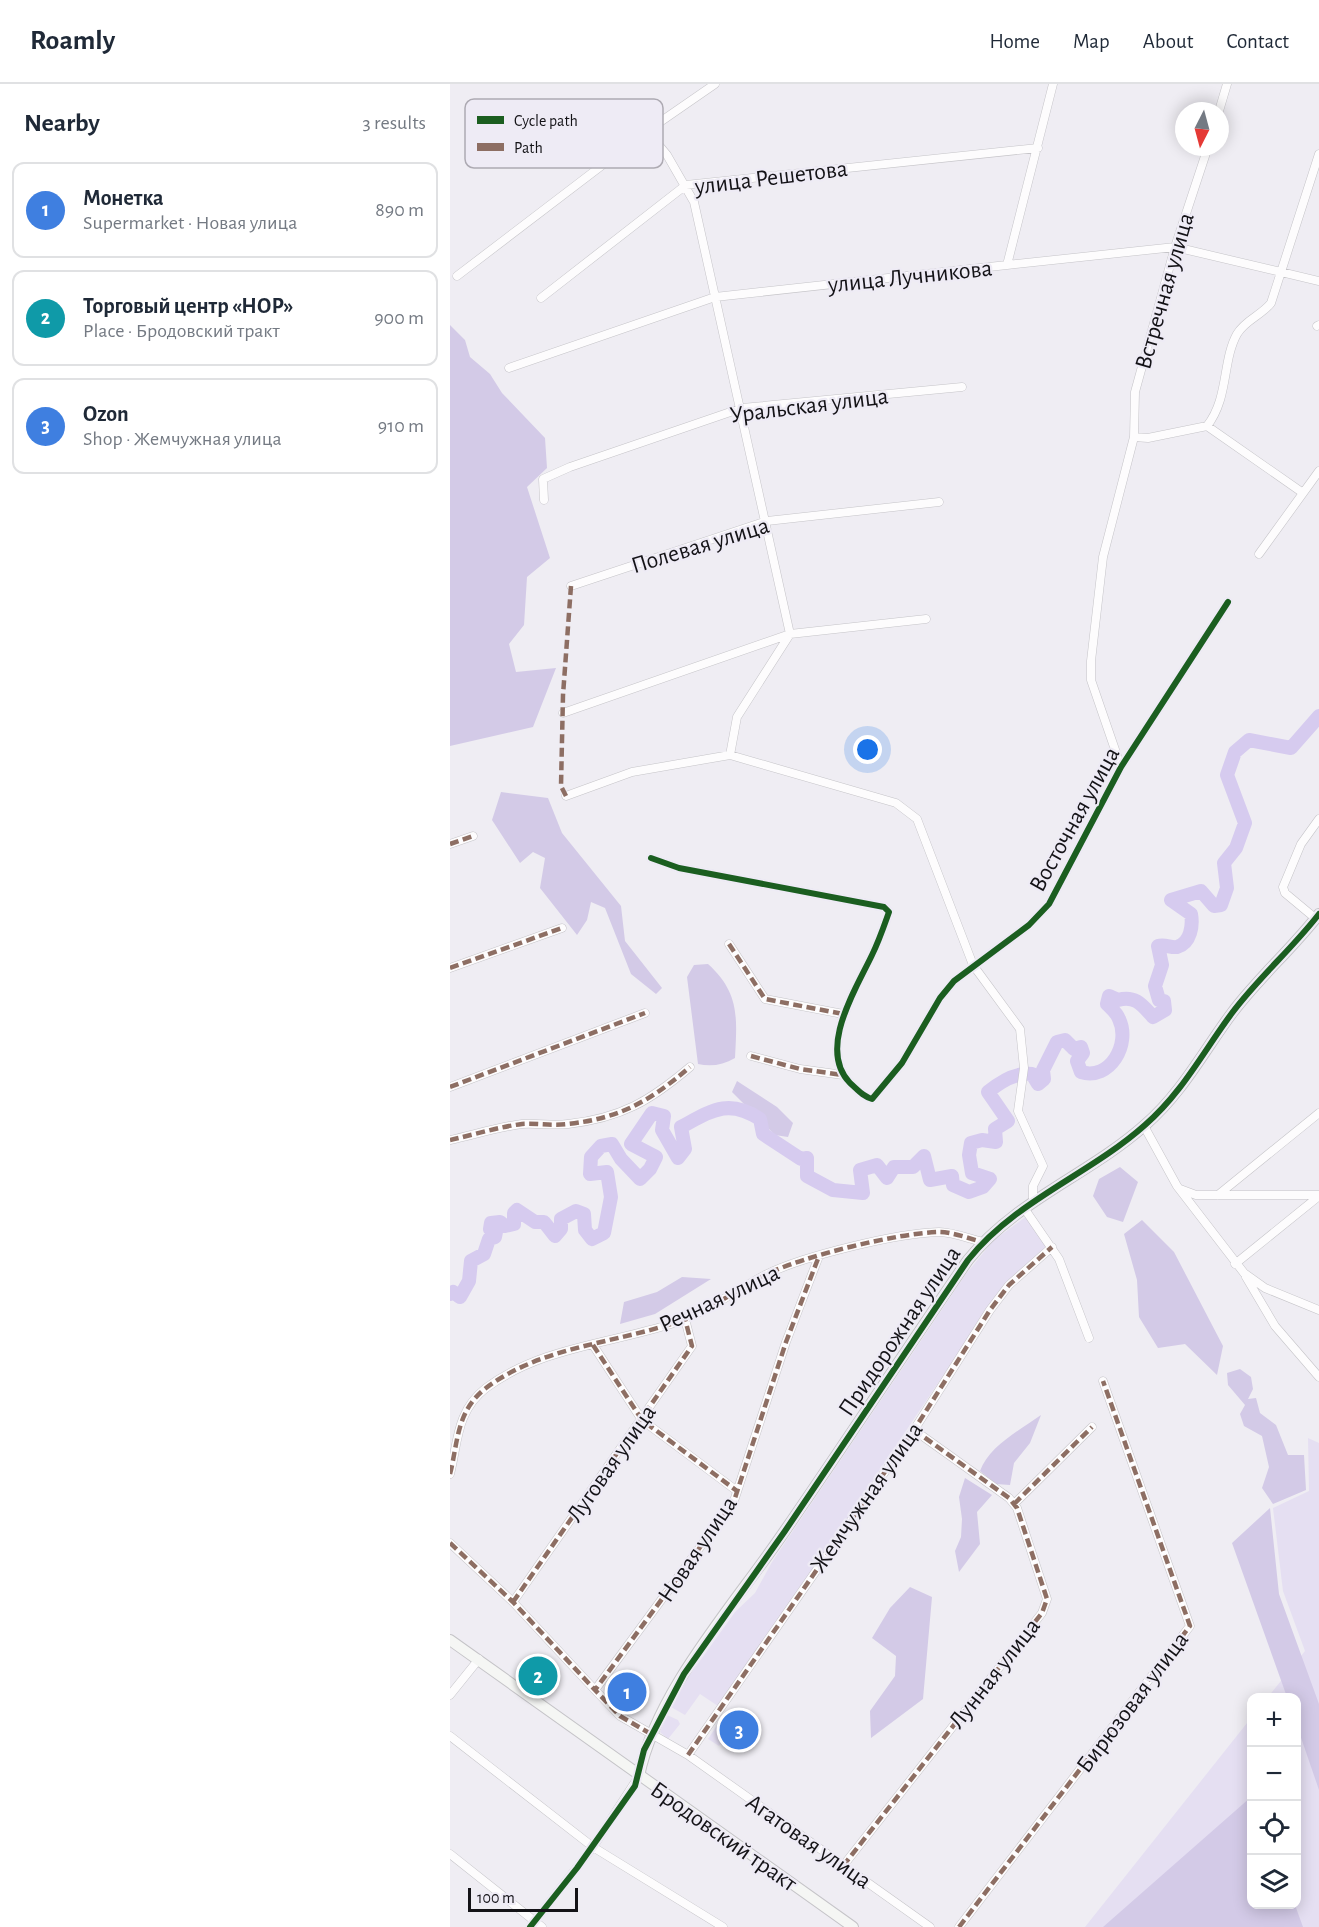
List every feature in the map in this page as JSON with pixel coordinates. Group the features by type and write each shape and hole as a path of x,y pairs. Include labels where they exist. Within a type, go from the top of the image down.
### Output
{"street":[{"path":"663,120 715,84"},
{"path":"1007,265 1053,84"},
{"path":"1222,102 1227,84"},
{"name":"улица Решетова","path":"541,298 686,185 1038,148"},
{"path":"663,153 686,185 694,202 790,634 736,717 730,755"},
{"path":"1134,437 1148,438 1207,426 1216,414 1237,334 1248,321 1264,311 1271,303 1319,154"},
{"name":"Встречная улица","path":"1120,767 1091,680 1091,661 1103,557 1134,437 1135,392 1175,247 1205,156"},
{"path":"457,276 599,168"},
{"name":"улица Лучникова","path":"509,368 715,297 1007,265 1175,247 1319,281"},
{"name":"Уральская улица","path":"544,500 543,479 741,408 962,387"},
{"path":"1207,426 1303,493"},
{"path":"1259,554 1319,471"},
{"name":"Полевая улица","path":"571,586 766,521 939,502"},
{"name":"Восточная улица","path":"843,1075 863,1096 872,1099 880,1093 902,1063 940,998 954,981 1029,925 1049,904 1120,767 1228,602"},
{"path":"563,713 790,634 926,619"},
{"path":"566,796 632,772 730,755 896,803 917,819 973,965 1020,1029 1024,1068 1018,1111 1020,1120 1043,1166 1033,1186 1028,1204 1066,1275 1089,1338"},
{"path":"1315,920 1285,893 1283,887 1301,844 1319,819"},
{"path":"450,844 473,836"},
{"path":"651,858 679,868 884,907 889,912 843,1014 838,1036 843,1075 800,1069 751,1056"},
{"name":"Придорожная улица","path":"639,1776 644,1750 651,1734 693,1660 785,1531 958,1275 984,1242 1028,1204 1112,1151 1144,1126 1180,1091 1232,1013 1315,920"},
{"path":"450,968 562,928"},
{"path":"729,944 765,999 843,1014"},
{"path":"450,1087 645,1013"},
{"path":"450,1140 522,1124 565,1124 595,1120 633,1107 657,1095 690,1067"},
{"path":"1218,1195 1319,1113"},
{"path":"1144,1126 1177,1186 1244,1274 1275,1326 1319,1377"},
{"path":"1177,1186 1185,1193 1319,1195"},
{"path":"1235,1264 1319,1195"},
{"name":"Речная улица","path":"450,1474 456,1434 464,1415 484,1390 518,1368 548,1354 639,1335 685,1319 768,1274 819,1256 898,1237 940,1232 984,1242"},
{"name":"Жемчужная улица","path":"688,1755 914,1430 1002,1293 1052,1247"},
{"name":"Новая улица","path":"594,1690 734,1501 786,1342 819,1256"},
{"path":"1244,1274 1265,1288 1319,1310"},
{"name":"Луговая улица","path":"513,1602 692,1346 685,1319"},
{"path":"592,1345 642,1420 737,1491"},
{"name":"Бирюзовая улица","path":"959,1927 1190,1626 1103,1381"},
{"path":"1014,1504 1092,1427"},
{"name":"Лунная улица","path":"843,1866 1046,1605 1044,1584 1014,1504 998,1489 914,1430"},
{"path":"450,1543 513,1602 620,1716 651,1734"},
{"name":"Бродовский тракт","path":"450,1640 838,1923 853,1927"},
{"path":"450,1695 479,1659"},
{"name":"Агатовая улица","path":"651,1734 688,1755 930,1927"},
{"path":"450,1736 593,1847 723,1927"},
{"path":"532,1924 593,1847 639,1776"},
{"path":"450,1854 532,1924 542,1927"}],"shaded area":[{"path":"450,325 465,340 470,357 490,374 502,393 545,438 547,468 527,487 550,558 527,577 524,625 509,644 516,672 556,668 533,727 450,746"},
{"path":"501,792 548,798 562,833 621,906 625,941 662,988 656,994 631,974 605,908 591,902 587,920 577,935 540,888 545,858 533,852 520,863 492,820"},
{"path":"708,964 726,985 736,1018 735,1058 712,1065 698,1064 687,977 694,965"},
{"path":"737,1081 777,1107 793,1123 788,1137 775,1135 732,1092"},
{"path":"1120,1167 1138,1182 1123,1222 1107,1217 1093,1196 1099,1179"},
{"path":"1028,1215 1047,1246 1045,1251 979,1322 806,1580 718,1706 700,1694 685,1715 671,1707 684,1683 735,1612 755,1593 772,1562 966,1274 993,1241"},
{"path":"1142,1220 1174,1252 1223,1346 1217,1375 1185,1344 1158,1348 1139,1317 1137,1280 1124,1234"},
{"path":"682,1277 711,1279 655,1314 620,1324 624,1302 657,1292"},
{"path":"1240,1369 1251,1377 1253,1389 1248,1399 1256,1398 1260,1413 1276,1425 1288,1455 1304,1455 1306,1490 1273,1504 1262,1488 1269,1467 1262,1436 1244,1426 1240,1414 1245,1405 1228,1385 1227,1373"},
{"path":"1041,1415 1030,1443 1014,1463 1010,1485 996,1484 980,1471 984,1462 998,1446"},
{"path":"1308,1438 1319,1443 1319,1927 1085,1927 1247,1723 1247,1909 1301,1909 1301,1693 1271,1693 1305,1651 1283,1591 1273,1508 1309,1491"},
{"path":"965,1478 992,1495 977,1512 980,1544 959,1572 955,1551 961,1537 962,1519 959,1497"},
{"path":"1270,1508 1279,1594 1319,1704 1319,1790 1301,1738 1301,1693 1286,1693 1232,1543"},
{"path":"910,1587 932,1597 923,1699 871,1738 870,1711 895,1676 896,1656 872,1638 890,1608"},
{"path":"667,1715 678,1720 680,1724 668,1739 660,1732"},
{"path":"720,1721 732,1729 719,1746 708,1739"},
{"path":"1247,1801 1247,1909 1296,1909 1303,1927 1103,1927"}],"waterway":[{"path":"450,1294 453,1292 460,1297 469,1281 471,1261 484,1254 489,1239 495,1237 496,1232 490,1229 491,1223 500,1222 505,1226 514,1224 514,1213 517,1210 535,1222 544,1222 555,1236 561,1229 561,1219 576,1211 584,1214 585,1230 592,1239 604,1233 611,1197 607,1172 590,1174 591,1157 601,1146 612,1144 621,1159 640,1179 650,1169 656,1157 631,1144 652,1113 664,1116 662,1130 678,1158 685,1149 681,1127 711,1112 729,1108 738,1109 760,1119 763,1134 801,1159 807,1158 807,1176 833,1190 863,1193 860,1170 877,1165 887,1178 894,1167 913,1167 924,1156 930,1180 952,1176 953,1185 969,1192 983,1187 990,1179 972,1173 969,1155 971,1143 982,1140 996,1142 995,1129 1008,1121 988,1092 1003,1081 1026,1074 1032,1074 1038,1084 1044,1079 1043,1070 1057,1042 1065,1040 1074,1049 1081,1047 1083,1053 1077,1061 1081,1072 1101,1071 1109,1066 1120,1049 1122,1039 1118,1017 1107,1004 1109,996 1118,1000 1134,1000 1153,1017 1165,1010 1164,1001 1159,1000 1155,986 1162,965 1158,946 1182,945 1188,938 1192,923 1191,914 1171,900 1201,891 1214,906 1221,905 1227,888 1224,863 1236,848 1245,823 1227,775 1235,752 1249,740 1291,748 1319,716"}],"marked path":[{"path":"566,796 561,786 563,695 571,586"},
{"path":"450,844 473,836"},
{"path":"450,968 562,928"},
{"path":"729,944 765,999 843,1014"},
{"path":"450,1087 645,1013"},
{"path":"751,1056 800,1069 843,1075"},
{"path":"450,1140 522,1124 562,1125 604,1117 648,1098 690,1067"},
{"path":"450,1474 460,1428 469,1407 486,1388 507,1374 553,1355 674,1323 710,1307 767,1274 827,1253 921,1233 944,1232 983,1242"},
{"path":"688,1755 914,1430 990,1310 1009,1285 1052,1247"},
{"path":"651,1734 620,1716 595,1690 734,1501 786,1342 819,1256"},
{"path":"513,1602 692,1346 685,1319"},
{"path":"593,1345 642,1420 737,1491"},
{"path":"959,1927 1190,1626 1103,1381"},
{"path":"1014,1504 1092,1427"},
{"path":"843,1866 1042,1613 1047,1599 1017,1508 1009,1498 914,1430"},
{"path":"450,1543 513,1602 595,1690"}],"cycle path":[{"path":"651,858 679,868 884,907 889,912 875,950 849,1001 838,1037 837,1053 841,1069 850,1083 872,1099 902,1063 940,998 954,981 1029,925 1049,904 1121,767 1228,602"},
{"path":"530,1927 577,1868 635,1786 644,1750 684,1674 785,1531 968,1260 1008,1221 1123,1143 1158,1113 1181,1086 1242,1000 1319,914"}],"place":[{"name":"Торговый центр «НОР»","path":"538,1676"},
{"name":"Монетка","path":"627,1692"},
{"name":"Ozon","path":"739,1730"}]}
